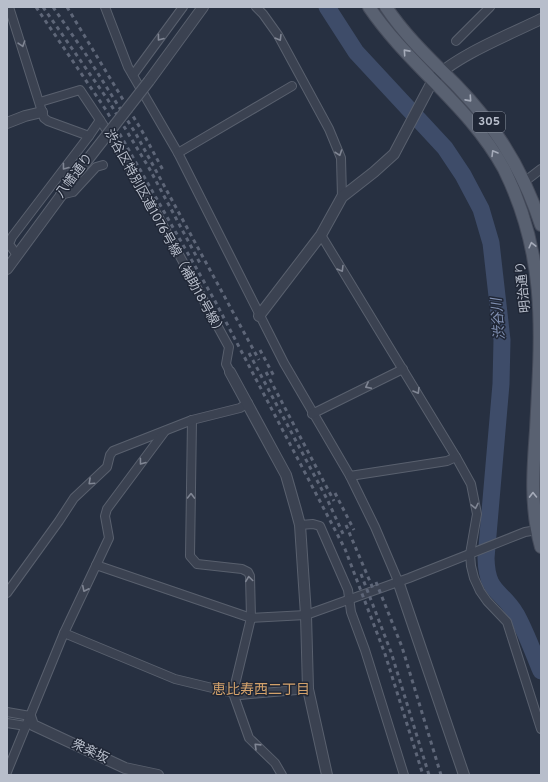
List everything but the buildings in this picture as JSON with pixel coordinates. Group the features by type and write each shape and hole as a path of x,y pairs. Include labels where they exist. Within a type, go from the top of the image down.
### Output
{"main road":[{"name":"明治通り","path":"369,7 381,24 437,75 457,86 494,129 506,146 524,182 541,225"},
{"name":"明治通り","path":"386,7 494,153 520,206 533,245 539,278 541,311 533,474 534,515 539,530 541,547"}],"street":[{"path":"9,7 41,107"},
{"path":"105,7 120,48 133,75 178,153 259,316 312,414 350,476 375,527 398,582 464,775"},
{"path":"133,75 183,7"},
{"name":"八幡通り","path":"7,269 60,195 149,81 203,7"},
{"path":"256,7 278,35 330,129 341,158 342,197"},
{"path":"456,41 490,7"},
{"path":"259,316 321,235 342,197 391,158 437,75 498,39 541,19"},
{"path":"178,153 292,86"},
{"path":"7,123 80,90 100,120"},
{"name":"渋谷区特別区道1076号線（補助18号線）","path":"41,107 48,121 89,136 100,120 118,147 156,212 229,347 226,364 286,475 300,525 306,615 308,689 327,775"},
{"path":"17,255 9,244 12,237 89,136"},
{"path":"60,195 73,192 96,167 103,165"},
{"path":"524,182 541,169"},
{"path":"321,235 456,456 471,484 477,514 471,566 480,592 507,622 541,729"},
{"path":"312,414 403,369"},
{"path":"7,593 60,521 74,498 107,467 110,454 113,451 192,420 240,408 248,403"},
{"path":"192,420 190,556 197,564 242,569 248,572 250,576 251,618 233,693 249,738 275,763 282,775"},
{"path":"7,772 64,633 109,538 105,516 107,509 165,431"},
{"path":"350,476 446,461 456,456"},
{"path":"300,525 313,524 320,526 348,590 351,612 365,650 404,775"},
{"path":"96,565 251,618 306,615 398,582 525,532 539,530"},
{"path":"64,633 175,679 233,693 240,694 308,689"},
{"path":"7,712 28,721"},
{"path":"7,723 28,721"},
{"name":"衆楽坂","path":"28,721 33,725 125,768 158,775"}],"waterway":[{"name":"渋谷川","path":"327,7 356,52 445,148 463,175 481,209 491,243 502,340 501,384 486,558 487,570 492,585 516,614 541,671"}],"railway":[{"path":"36,7 106,110 215,301 345,549 385,654 423,775"},
{"path":"43,7 108,100 149,168 201,265"},
{"path":"53,7 87,56 136,134 259,360"},
{"path":"67,7 142,131 164,172"},
{"path":"260,350 275,378"},
{"path":"249,353 328,501 344,536"},
{"path":"266,372 334,501"},
{"path":"335,493 354,530"},
{"path":"346,525 374,591"},
{"path":"361,574 391,652 429,775"},
{"path":"376,582 402,647 441,775"}],"district":[{"name":"恵比寿西二丁目","path":"261,690"}]}
